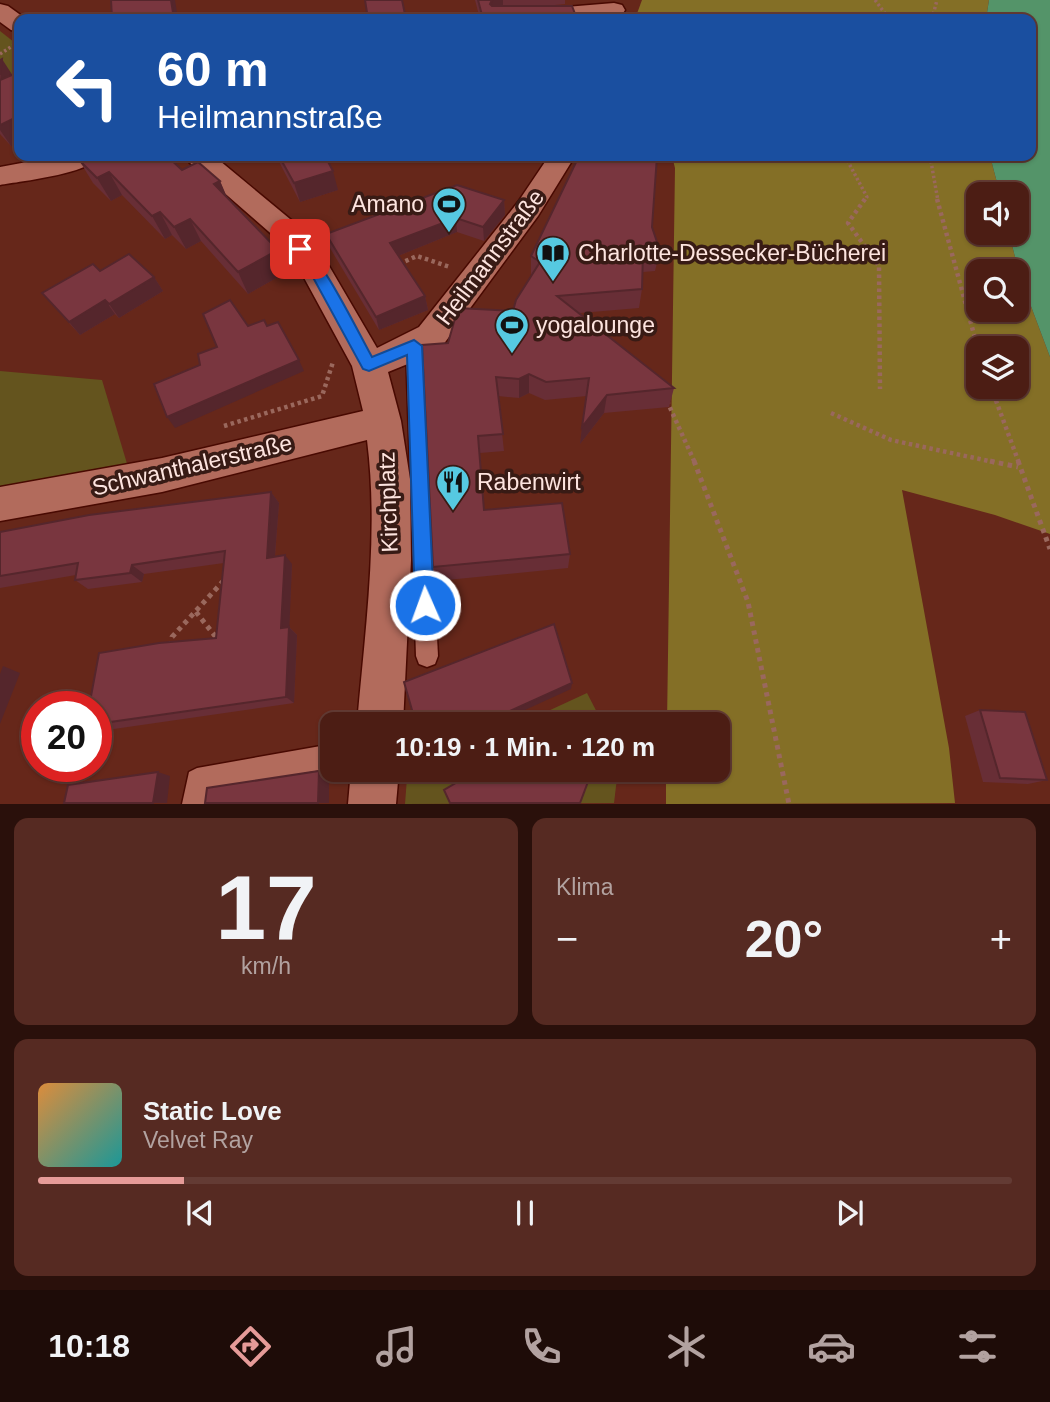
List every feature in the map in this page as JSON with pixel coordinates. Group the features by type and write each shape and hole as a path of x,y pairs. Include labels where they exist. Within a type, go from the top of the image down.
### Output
{"street":[{"path":"565,14 614,10"},
{"path":"0,176 71,161"},
{"name":"Kirchplatz","path":"204,161 286,231 314,267 361,350 383,421 391,479 391,560 381,712"},
{"name":"Heilmannstraße","path":"361,350 414,346 431,336 528,209 559,161"},
{"name":"Schwanthalerstraße","path":"0,504 162,475 383,421"},
{"path":"372,803 374,782"}],"lane":[{"path":"414,346 427,656"},
{"path":"194,803 197,780 320,758"}],"path":[{"path":"848,161 867,197 848,223 879,266 880,389"},
{"path":"931,161 940,216 974,336"},
{"path":"398,265 417,257 478,275"},
{"path":"220,428 322,396 340,341 361,350"},
{"path":"662,389 696,465 748,602 789,803"},
{"path":"995,399 1050,549"},
{"path":"831,413 891,440 1018,467"},
{"path":"170,651 172,637 233,569"},
{"path":"224,596 226,577"},
{"path":"196,612 222,645"}],"shaded area":[{"path":"642,0 989,0 987,14 637,14"},
{"path":"989,0 1050,0 1050,357 1029,301 1029,259 1016,259 1012,245 1029,245 1029,182 997,182 991,161 1036,161 1036,14 987,14"},
{"path":"0,31 14,42 14,75 0,77"},
{"path":"673,161 991,161 997,182 966,182 966,245 1012,245 1016,259 966,259 966,322 1029,322 1029,301 1050,357 1050,534 995,515 902,490 949,748 955,803 666,804 666,782 730,782 730,712 667,712"},
{"path":"0,371 102,380 128,467 0,487"},
{"path":"587,693 597,712 546,712"},
{"path":"407,782 617,782 614,803 405,804"}],"building":[{"path":"111,0 171,0 173,14 112,14"},
{"path":"365,0 402,0 405,14 367,14"},
{"path":"478,0 492,0 492,6 572,6 575,14 482,14"},
{"path":"14,74 14,118 0,125 0,80"},
{"path":"80,161 172,161 182,170 198,162 220,181 214,184 278,250 238,272 190,219 174,227 160,212 152,216 109,172 97,178"},
{"path":"282,161 328,161 333,171 294,183"},
{"path":"577,161 657,161 652,227 660,251 643,253 642,289 557,296 674,388 607,395 582,427 589,378 546,382 529,374 519,379 496,377 503,434 478,436 484,510 562,503 570,554 433,567 422,345 448,343 458,308 513,311 516,300 540,262 531,256"},
{"path":"457,185 504,200 483,227 456,218 390,243 425,296 376,317 326,234"},
{"path":"129,254 154,277 109,304 105,300 69,322 42,293 93,264 100,271"},
{"path":"230,300 248,326 264,320 267,326 278,322 299,360 167,417 154,384 200,365 198,354 217,347 203,314"},
{"path":"271,492 267,558 285,555 281,628 289,627 286,697 112,722 112,691 92,691 99,653 159,643 216,638 225,551 132,565 130,573 75,580 78,563 0,576 0,532 89,515"},
{"path":"554,624 572,683 508,712 413,712 404,682"},
{"path":"980,710 1025,712 1047,780 1000,778"},
{"path":"319,771 318,803 205,803 207,788"},
{"path":"158,772 153,803 64,803 68,785 112,782 112,779"},
{"path":"458,782 588,782 580,803 450,803 444,790"}],"place":[{"name":"Amano","path":"449,234"},
{"name":"Charlotte-Dessecker-Bücherei","path":"553,283"},
{"name":"yogalounge","path":"512,355"},
{"name":"Rabenwirt","path":"453,512"}],"route":[{"path":"300,249 314,267 369,365 414,346 425,605"}]}
